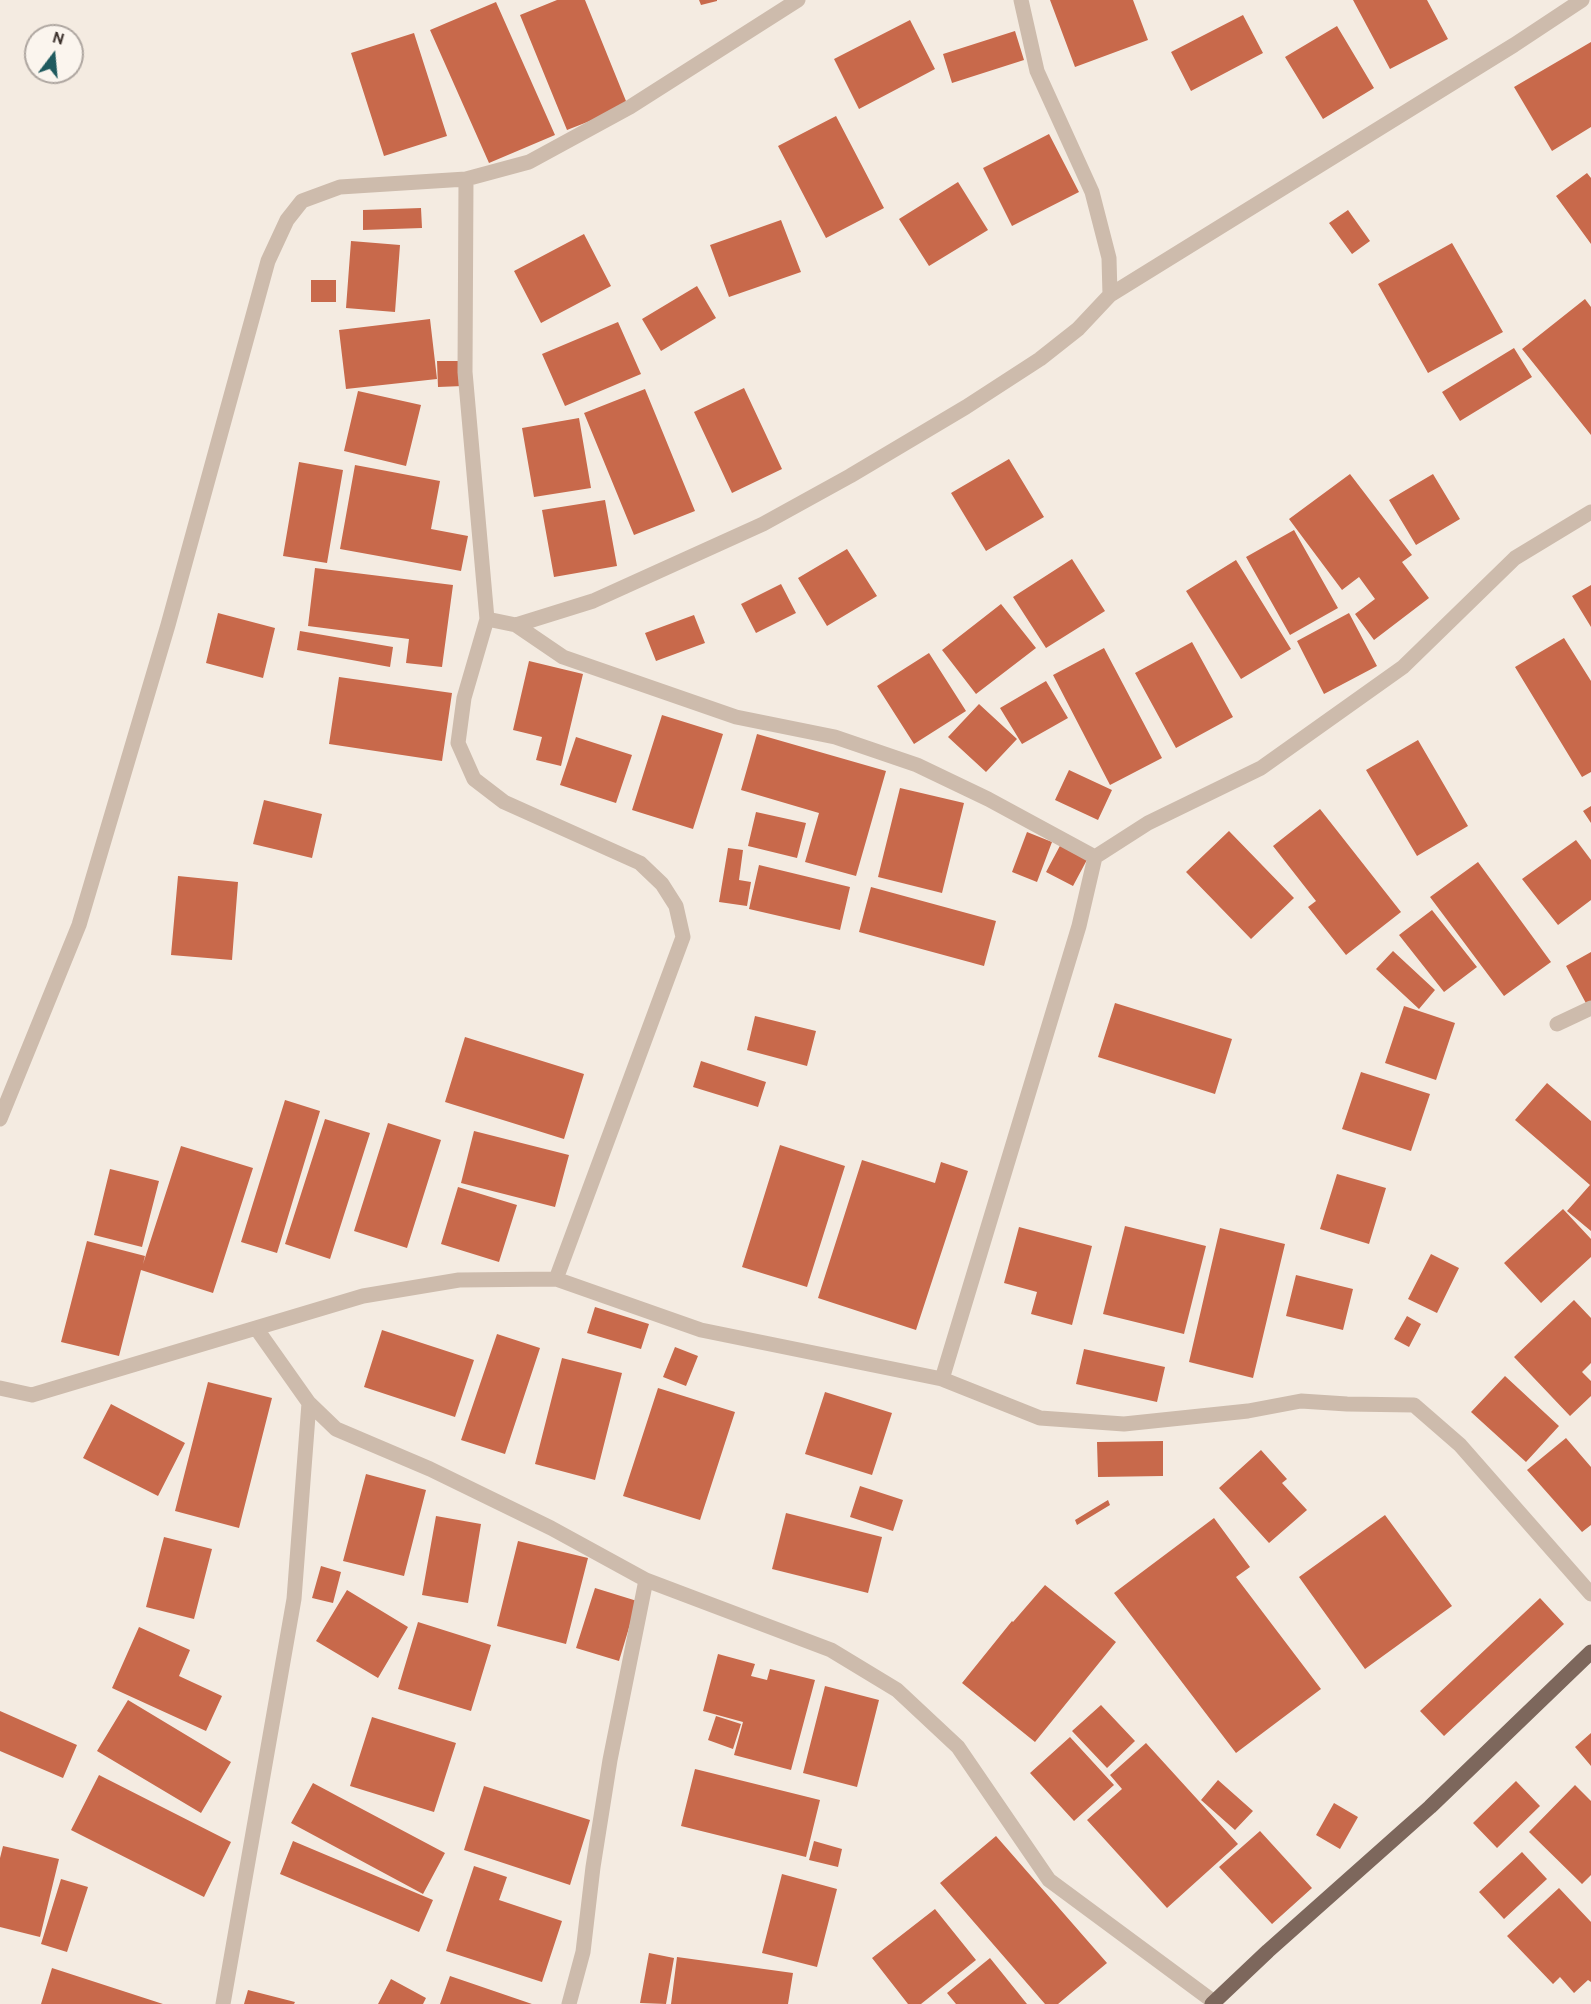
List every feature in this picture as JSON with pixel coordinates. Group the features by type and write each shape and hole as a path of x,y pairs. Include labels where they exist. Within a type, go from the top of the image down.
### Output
{"main road":[{"path":"1213,2003 1430,1807 1591,1652"}],"street":[{"path":"0,1119 78,925 168,625 268,261 287,220 302,201 340,188 466,179 529,162 630,107 798,0"},
{"path":"1021,0 1037,71 1092,192 1109,258 1110,295"},
{"path":"516,625 593,601 763,524 840,482 966,407 1040,359 1078,329 1110,295 1514,45 1582,0"},
{"path":"466,179 465,372 487,618 464,698 458,743 474,779 504,802 640,863 662,884 676,906 683,937 556,1279"},
{"path":"942,1379 1079,926 1095,857 1148,823 1261,768 1403,667 1515,558 1591,512"},
{"path":"487,618 516,625 563,657 736,717 835,737 917,765 988,799 1095,857"},
{"path":"1557,1024 1591,1008"},
{"path":"0,1388 32,1395 363,1296 459,1280 556,1279 701,1330 942,1379 1040,1418 1124,1424 1248,1411 1301,1401 1414,1405 1460,1445 1591,1594"},
{"path":"256,1328 309,1404 336,1429 430,1469 551,1528 646,1580 831,1650 897,1690 958,1747 1049,1880 1213,2003"},
{"path":"223,2004 294,1599 309,1404"},
{"path":"568,2004 583,1953 593,1867 610,1760 646,1580"}],"building":[{"path":"557,0 585,0 628,106 567,130 520,15"},
{"path":"699,0 717,0 717,1 701,5"},
{"path":"1050,0 1133,0 1148,40 1075,67"},
{"path":"1353,0 1427,0 1448,39 1390,69"},
{"path":"496,2 555,135 489,163 430,30"},
{"path":"1243,15 1263,53 1191,91 1171,52"},
{"path":"910,20 935,69 859,109 834,59"},
{"path":"1337,26 1374,88 1323,119 1285,57"},
{"path":"1015,31 1024,60 952,83 943,54"},
{"path":"414,33 447,136 384,156 351,53"},
{"path":"1591,42 1591,127 1552,151 1514,87"},
{"path":"836,116 884,208 826,238 778,146"},
{"path":"1049,134 1079,192 1012,226 983,168"},
{"path":"1587,173 1591,178 1591,244 1556,196"},
{"path":"958,182 988,230 929,266 899,219"},
{"path":"421,208 422,228 363,230 363,210"},
{"path":"1348,210 1370,241 1352,254 1329,223"},
{"path":"781,220 801,272 729,297 710,245"},
{"path":"584,234 611,286 541,323 514,271"},
{"path":"351,241 400,245 395,312 346,308"},
{"path":"1452,243 1503,332 1428,373 1378,284"},
{"path":"311,280 336,280 336,302 311,302"},
{"path":"697,286 716,318 661,351 642,319"},
{"path":"1585,299 1591,307 1591,435 1522,349"},
{"path":"430,319 437,379 346,389 339,330"},
{"path":"618,322 641,374 565,406 542,354"},
{"path":"1514,348 1532,377 1460,421 1442,392"},
{"path":"437,361 462,361 463,386 438,387"},
{"path":"744,388 782,469 732,493 694,412"},
{"path":"645,389 695,511 634,535 584,413"},
{"path":"358,391 421,405 406,466 344,451"},
{"path":"579,418 591,488 534,497 522,428"},
{"path":"1009,459 1044,517 986,551 951,493"},
{"path":"299,462 343,470 327,563 283,556"},
{"path":"355,465 440,481 431,529 468,536 461,571 340,549"},
{"path":"1350,474 1412,555 1402,562 1429,598 1374,640 1355,614 1375,599 1359,577 1342,590 1289,519"},
{"path":"1433,474 1460,519 1416,545 1389,500"},
{"path":"605,500 617,566 554,577 542,510"},
{"path":"1294,530 1338,608 1290,635 1246,557"},
{"path":"847,549 877,596 827,626 798,578"},
{"path":"1072,559 1105,611 1046,648 1013,597"},
{"path":"1236,560 1291,649 1241,679 1186,591"},
{"path":"315,568 453,585 442,667 406,663 409,639 308,626"},
{"path":"781,584 796,613 756,633 741,604"},
{"path":"1591,585 1591,627 1572,596"},
{"path":"1001,604 1036,648 976,694 942,650"},
{"path":"218,613 275,628 263,678 206,663"},
{"path":"1349,613 1377,666 1324,694 1297,641"},
{"path":"694,615 705,643 656,661 645,633"},
{"path":"300,631 393,647 390,667 297,650"},
{"path":"1564,638 1591,681 1591,772 1582,777 1515,667"},
{"path":"1192,642 1233,717 1176,748 1135,673"},
{"path":"1104,648 1162,758 1110,785 1053,675"},
{"path":"929,653 966,711 914,744 877,686"},
{"path":"529,661 583,674 561,766 536,760 542,737 513,730"},
{"path":"339,677 452,693 442,761 329,744"},
{"path":"1046,681 1068,718 1022,744 1000,708"},
{"path":"979,704 1017,739 986,772 948,737"},
{"path":"662,715 723,734 693,829 632,810"},
{"path":"757,734 886,771 856,876 805,862 819,813 741,790"},
{"path":"576,737 632,755 616,803 560,785"},
{"path":"1418,740 1468,826 1417,856 1366,770"},
{"path":"1069,770 1112,790 1098,820 1055,800"},
{"path":"900,788 964,803 942,893 878,877"},
{"path":"264,800 322,814 312,858 253,844"},
{"path":"1591,806 1591,823 1583,811"},
{"path":"1320,809 1401,912 1346,955 1308,907 1316,901 1273,846"},
{"path":"756,812 806,823 797,858 748,846"},
{"path":"1229,831 1294,898 1251,939 1186,872"},
{"path":"1027,832 1052,842 1037,882 1012,872"},
{"path":"1576,840 1591,860 1591,900 1558,925 1522,879"},
{"path":"1062,842 1089,856 1073,886 1046,872"},
{"path":"728,848 743,850 739,880 751,882 747,906 719,902"},
{"path":"1478,862 1551,962 1504,996 1430,897"},
{"path":"759,865 850,887 840,930 749,909"},
{"path":"178,876 238,882 232,960 171,955"},
{"path":"871,887 996,921 984,966 859,932"},
{"path":"1432,910 1477,967 1444,992 1399,935"},
{"path":"1393,951 1435,990 1419,1009 1376,969"},
{"path":"1591,952 1591,1006 1588,1007 1566,966"},
{"path":"1115,1003 1232,1039 1215,1094 1098,1057"},
{"path":"1404,1006 1455,1023 1436,1080 1385,1063"},
{"path":"755,1016 816,1031 807,1066 747,1050"},
{"path":"465,1037 584,1074 564,1139 445,1102"},
{"path":"701,1061 766,1082 758,1107 693,1087"},
{"path":"1361,1072 1430,1094 1411,1151 1342,1129"},
{"path":"1547,1083 1591,1121 1591,1231 1567,1211 1590,1185 1515,1120"},
{"path":"285,1100 320,1111 277,1253 241,1242"},
{"path":"325,1119 370,1133 330,1259 285,1244"},
{"path":"388,1123 441,1140 407,1248 354,1231"},
{"path":"474,1131 569,1155 555,1207 461,1183"},
{"path":"780,1145 845,1166 807,1287 742,1267"},
{"path":"181,1146 253,1168 213,1293 141,1270 119,1356 61,1342 87,1241 145,1256 143,1264"},
{"path":"862,1160 935,1183 941,1162 968,1171 916,1330 818,1298"},
{"path":"110,1169 159,1181 142,1247 94,1235"},
{"path":"1337,1174 1386,1188 1369,1244 1320,1229"},
{"path":"458,1187 517,1205 499,1262 441,1244"},
{"path":"1563,1209 1591,1239 1591,1257 1541,1303 1504,1263"},
{"path":"1125,1226 1206,1246 1184,1334 1103,1314"},
{"path":"1019,1227 1092,1246 1072,1325 1031,1314 1037,1292 1004,1283"},
{"path":"1220,1228 1285,1244 1253,1378 1189,1362"},
{"path":"1431,1254 1459,1268 1437,1313 1408,1299"},
{"path":"1296,1275 1353,1289 1343,1330 1286,1316"},
{"path":"1574,1300 1591,1318 1591,1363 1582,1372 1591,1381 1591,1396 1570,1416 1514,1357"},
{"path":"595,1307 649,1324 641,1349 587,1333"},
{"path":"1407,1316 1421,1324 1409,1347 1394,1339"},
{"path":"382,1330 474,1360 455,1417 364,1387"},
{"path":"497,1334 540,1348 505,1454 461,1440"},
{"path":"675,1347 698,1356 686,1386 663,1377"},
{"path":"1084,1349 1165,1367 1157,1402 1076,1384"},
{"path":"562,1358 622,1373 595,1480 535,1464"},
{"path":"1505,1376 1559,1426 1526,1462 1471,1412"},
{"path":"208,1382 272,1398 239,1528 175,1511"},
{"path":"658,1388 735,1412 700,1520 623,1496"},
{"path":"825,1392 892,1413 872,1475 805,1454"},
{"path":"111,1404 185,1443 158,1496 83,1458"},
{"path":"1566,1438 1591,1467 1591,1525 1582,1532 1527,1470"},
{"path":"1163,1441 1163,1476 1098,1477 1097,1442"},
{"path":"1261,1450 1287,1479 1282,1483 1307,1510 1269,1543 1219,1488"},
{"path":"366,1474 426,1490 404,1576 343,1561"},
{"path":"860,1486 903,1500 893,1531 850,1517"},
{"path":"1108,1500 1110,1505 1077,1525 1075,1520"},
{"path":"786,1513 882,1537 868,1593 772,1569"},
{"path":"1385,1515 1452,1606 1365,1669 1299,1577"},
{"path":"436,1516 481,1524 468,1603 422,1595"},
{"path":"1214,1518 1250,1567 1236,1577 1321,1689 1236,1753 1114,1593"},
{"path":"164,1537 212,1549 194,1619 146,1607"},
{"path":"518,1541 588,1558 566,1644 497,1626"},
{"path":"321,1566 341,1572 333,1603 312,1598"},
{"path":"1045,1585 1116,1642 1035,1742 962,1683 1012,1621"},
{"path":"595,1588 637,1601 619,1661 576,1648"},
{"path":"347,1590 408,1627 378,1678 316,1641"},
{"path":"1540,1598 1564,1624 1444,1736 1420,1711"},
{"path":"418,1622 491,1645 471,1711 398,1689"},
{"path":"139,1627 190,1650 179,1676 222,1696 206,1731 112,1688"},
{"path":"718,1654 755,1664 751,1676 767,1680 770,1669 815,1680 791,1770 734,1755 743,1722 703,1711"},
{"path":"825,1686 879,1700 857,1787 803,1773"},
{"path":"128,1700 231,1762 201,1813 97,1751"},
{"path":"1101,1705 1135,1741 1107,1768 1072,1731"},
{"path":"0,1711 77,1745 63,1778 0,1751"},
{"path":"716,1716 741,1724 733,1749 708,1740"},
{"path":"372,1717 456,1743 434,1812 350,1786"},
{"path":"1591,1733 1591,1766 1575,1747"},
{"path":"1070,1737 1114,1785 1074,1821 1030,1773"},
{"path":"1146,1743 1238,1844 1167,1908 1087,1820 1122,1789 1110,1775"},
{"path":"695,1769 820,1800 806,1857 681,1826"},
{"path":"99,1775 231,1842 204,1897 71,1830"},
{"path":"1218,1780 1253,1811 1235,1830 1201,1800"},
{"path":"1516,1781 1540,1806 1497,1848 1473,1823"},
{"path":"313,1783 445,1853 423,1894 291,1823"},
{"path":"1575,1785 1591,1801 1591,1875 1582,1884 1529,1832"},
{"path":"484,1786 590,1820 570,1885 464,1850"},
{"path":"1334,1803 1358,1817 1340,1849 1316,1835"},
{"path":"1260,1831 1312,1888 1272,1924 1219,1867"},
{"path":"996,1836 1107,1963 1058,2004 1045,2004 940,1883"},
{"path":"293,1841 433,1900 419,1932 280,1874"},
{"path":"814,1841 842,1849 838,1867 809,1860"},
{"path":"3,1846 59,1859 40,1937 0,1927 0,1858"},
{"path":"1522,1852 1547,1879 1504,1919 1479,1892"},
{"path":"474,1866 507,1877 499,1900 562,1921 542,1982 446,1951"},
{"path":"782,1874 837,1889 817,1967 762,1953"},
{"path":"61,1879 88,1887 67,1952 41,1944"},
{"path":"1559,1888 1591,1922 1591,1982 1588,1980 1574,1993 1560,1977 1553,1984 1507,1936"},
{"path":"935,1909 976,1960 921,2004 908,2004 872,1958"},
{"path":"649,1953 674,1958 666,2004 640,2003"},
{"path":"677,1957 793,1973 788,2004 671,2004"},
{"path":"990,1958 1027,2004 956,2004 947,1993"},
{"path":"52,1968 163,2004 41,2004"},
{"path":"450,1976 532,2004 440,2004"},
{"path":"391,1979 426,1998 423,2004 378,2004"},
{"path":"248,1990 295,2002 294,2004 244,2004"}]}
